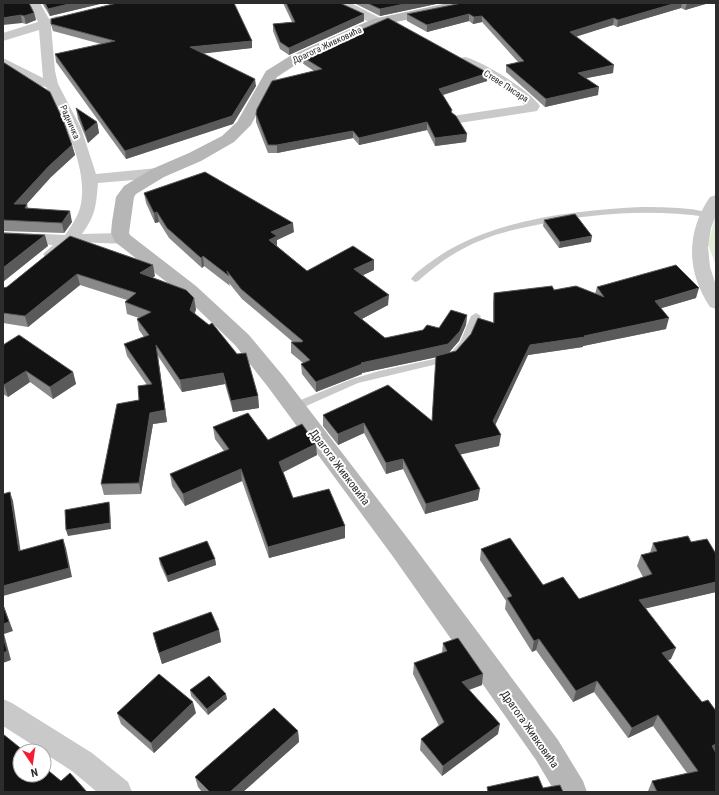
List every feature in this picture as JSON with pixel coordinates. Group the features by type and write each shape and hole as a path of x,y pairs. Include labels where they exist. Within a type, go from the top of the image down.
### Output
{"street":[{"name":"Радничка","path":"34,3 45,23 48,71 51,84 74,128 90,179 88,208 81,224 70,239 40,264"},
{"path":"340,3 410,31"},
{"name":"Драгога Живковића","path":"467,3 384,20 295,59 272,74 263,87 255,105 243,125 228,139 195,157 158,173 130,190 125,197 120,233 122,238 189,290 242,340 295,407 417,570 547,750 572,792"},
{"path":"3,37 71,16"},
{"name":"Стеве Писара","path":"451,53 530,100 533,106 532,108 495,115 459,119"},
{"path":"3,62 37,81 51,84"},
{"name":"Драгога Живковића","path":"90,179 158,173"},
{"path":"716,200 707,215 698,245 703,276 716,303"},
{"path":"3,237 49,240 122,238"},
{"path":"3,711 82,762 118,792"}],"lane":[{"path":"415,279 435,261 478,238 508,229 578,215 620,211 666,210 707,215"},
{"path":"295,407 356,381 379,374 451,358 464,343 476,316"}],"green space":[{"path":"716,212 716,265 708,245"}],"building":[{"path":"3,3 29,3 34,13 24,16 21,15 3,18"},
{"path":"45,3 73,3 48,9"},
{"path":"117,3 234,3 252,41 190,47 255,79 232,116 125,151 55,54 115,41 51,24 51,19"},
{"path":"286,3 340,3 364,14 289,48 280,42 273,24 295,22"},
{"path":"367,3 409,3 380,9"},
{"path":"462,3 676,3 618,20 614,18 570,32 614,65 578,73 599,87 546,99 506,65 524,61 482,16 474,17 469,14 427,25 407,14"},
{"path":"388,18 488,73 439,89 452,110 451,112 456,116 467,134 435,138 427,122 359,138 353,131 277,145 268,145 256,114 257,109 272,81 322,69 301,56"},
{"path":"3,62 50,92 63,120 72,145 49,166 14,204 27,204 25,208 70,211 62,223 3,220"},
{"path":"76,108 97,122 85,132"},
{"path":"205,172 293,223 271,232 277,236 269,240 307,271 353,246 374,260 354,269 389,295 354,313 385,338 423,330 427,325 439,328 451,310 467,315 460,331 448,344 361,363 362,364 316,382 301,364 310,360 291,342 303,341 241,289 227,271 229,276 203,256 201,258 167,228 157,212 154,213 144,193"},
{"path":"575,214 592,236 560,242 544,220"},
{"path":"3,233 45,235 3,268"},
{"path":"70,236 153,265 140,273 186,290 194,298 190,310 209,325 212,323 237,354 246,353 258,396 231,401 223,373 180,380 156,345 165,410 150,413 139,483 101,484 117,404 139,400 138,386 152,384 124,344 149,335 137,319 151,312 125,302 136,293 77,274 25,316 3,313 3,288 7,287"},
{"path":"676,265 699,288 655,301 669,318 584,336 585,337 530,345 493,421 501,435 455,445 480,489 426,504 403,459 386,463 364,423 338,434 323,415 388,385 432,421 436,356 456,351 471,334 478,318 494,323 494,293 552,286 554,290 576,286 604,297 597,287"},
{"path":"19,335 73,372 50,387 26,371 3,385 3,345"},
{"path":"248,413 268,440 302,424 316,444 279,462 293,498 329,489 345,526 268,547 241,469 183,494 170,474 229,449 213,427"},
{"path":"10,492 19,551 63,539 69,568 3,586 3,494"},
{"path":"109,502 110,523 66,530 65,510"},
{"path":"688,536 691,542 707,539 716,554 716,582 639,600 676,648 662,653 702,702 708,700 716,711 716,744 712,746 716,753 716,792 657,792 652,781 698,771 658,715 632,728 597,681 576,691 539,639 534,641 507,598 512,596 481,549 510,538 543,585 563,577 579,599 652,574 641,555 657,551 653,543"},
{"path":"207,541 215,559 167,576 159,558"},
{"path":"3,605 9,622 3,624"},
{"path":"211,612 219,630 159,653 153,633"},
{"path":"3,636 7,651 3,653"},
{"path":"458,638 483,674 462,682 500,724 443,766 421,739 444,722 414,663 447,651 443,643"},
{"path":"159,674 193,702 151,743 117,713"},
{"path":"209,676 226,694 207,709 190,690"},
{"path":"274,708 298,731 230,792 210,792 195,777"},
{"path":"3,734 14,743 12,743 12,783 52,783 52,774 61,781 70,773 87,792 3,792"},
{"path":"538,776 543,788 560,785 563,792 488,792 487,787"}]}
